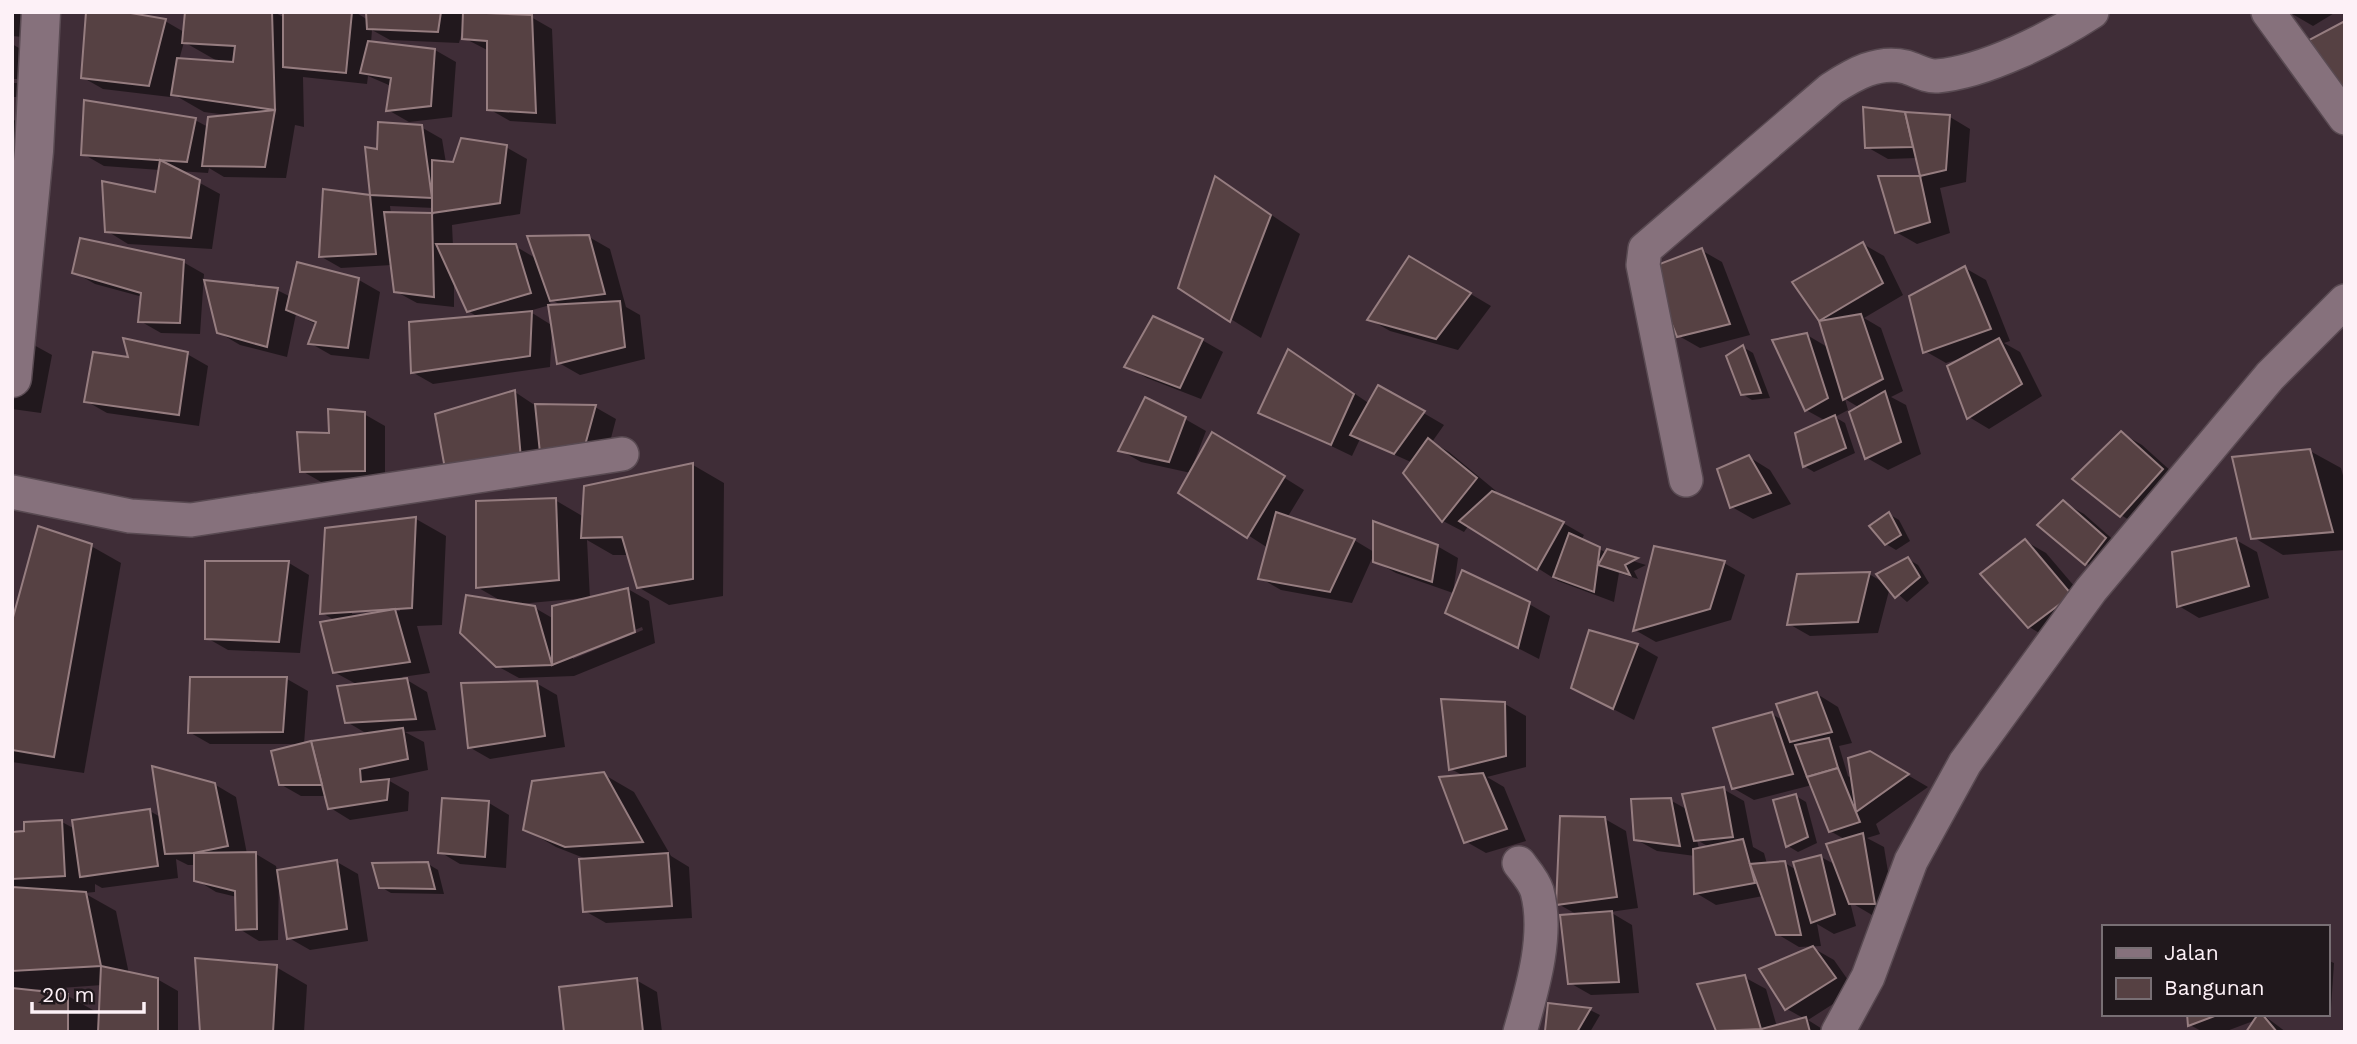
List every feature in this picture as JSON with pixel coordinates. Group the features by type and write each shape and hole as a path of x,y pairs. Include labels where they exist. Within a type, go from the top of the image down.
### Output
{"street":[{"path":"12,377 34,151 41,12"},
{"path":"1686,480 1643,265 1645,249 1831,89 1855,74 1876,66 1904,66 1934,77 1972,69 2029,45 2092,12"},
{"path":"2268,12 2345,118"},
{"path":"1838,1032 1868,978 1911,861 1965,763 2091,590 2270,376 2345,301"},
{"path":"12,492 130,516 191,520 622,454"},
{"path":"1520,863 1536,889 1540,918 1531,995 1520,1032"}],"building":[{"path":"86,12 125,12 166,19 149,86 81,78"},
{"path":"185,12 272,12 275,110 171,95 177,58 233,62 235,46 182,43"},
{"path":"283,12 352,12 346,73 283,67"},
{"path":"366,12 441,12 438,32 367,29"},
{"path":"463,12 532,15 536,113 487,110 487,41 462,39"},
{"path":"2345,21 2345,92 2309,40"},
{"path":"368,41 435,49 431,106 386,111 391,78 360,73"},
{"path":"84,100 196,118 187,162 81,155"},
{"path":"1863,107 1905,112 1913,147 1865,148"},
{"path":"275,110 265,167 202,166 208,117"},
{"path":"1905,112 1950,115 1946,170 1920,176"},
{"path":"378,122 422,125 432,198 370,195 365,147 377,149"},
{"path":"461,138 507,145 500,203 432,213 432,160 453,162"},
{"path":"160,160 200,180 191,238 105,232 102,181 155,192"},
{"path":"1215,176 1271,215 1230,322 1178,288"},
{"path":"1878,176 1920,176 1930,222 1895,233"},
{"path":"323,189 370,195 376,254 319,257"},
{"path":"384,212 432,213 434,297 394,292"},
{"path":"589,235 605,294 550,301 527,236"},
{"path":"80,238 184,260 180,323 138,322 141,293 72,273"},
{"path":"1863,242 1883,283 1819,321 1792,282"},
{"path":"436,244 516,244 531,293 467,312"},
{"path":"1702,248 1730,324 1677,337 1649,268"},
{"path":"1409,256 1471,293 1436,339 1367,320"},
{"path":"297,262 359,278 348,348 308,344 316,322 286,310"},
{"path":"1965,266 1991,329 1923,353 1909,296"},
{"path":"204,280 278,288 267,347 217,333"},
{"path":"620,301 625,347 557,364 548,305"},
{"path":"532,311 530,356 411,373 409,322"},
{"path":"1861,314 1883,379 1843,400 1819,321"},
{"path":"1153,316 1203,339 1180,388 1124,367"},
{"path":"1807,333 1828,398 1805,411 1772,340"},
{"path":"123,338 188,352 179,415 84,402 93,352 128,357"},
{"path":"1999,338 2022,384 1967,419 1947,366"},
{"path":"1743,345 1761,393 1741,395 1726,356"},
{"path":"1288,349 1354,394 1331,445 1258,413"},
{"path":"1378,385 1425,411 1394,454 1350,435"},
{"path":"515,390 521,459 445,469 435,414"},
{"path":"1885,391 1901,442 1865,459 1849,412"},
{"path":"1145,397 1186,417 1169,462 1118,451"},
{"path":"535,404 596,405 584,449 540,453"},
{"path":"328,409 365,412 365,471 300,472 297,432 329,433"},
{"path":"1835,415 1846,448 1803,467 1795,433"},
{"path":"2121,431 2163,469 2120,517 2072,479"},
{"path":"1212,432 1285,476 1247,538 1178,493"},
{"path":"1428,438 1477,478 1442,522 1403,473"},
{"path":"2310,449 2333,532 2251,539 2232,457"},
{"path":"1749,455 1771,493 1730,508 1717,469"},
{"path":"693,463 693,579 637,588 622,537 581,538 584,486"},
{"path":"1492,491 1564,522 1537,570 1459,521"},
{"path":"556,498 559,580 476,588 476,501"},
{"path":"2063,500 2106,538 2085,565 2037,525"},
{"path":"1276,512 1355,539 1330,592 1258,579"},
{"path":"1889,512 1901,535 1885,545 1869,526"},
{"path":"416,517 412,608 320,614 325,528"},
{"path":"1373,521 1438,545 1432,582 1373,562"},
{"path":"38,526 92,544 54,757 12,750 12,621"},
{"path":"1569,533 1600,547 1594,592 1553,577"},
{"path":"2236,538 2249,586 2177,607 2172,552"},
{"path":"2025,539 2072,595 2028,628 1980,574"},
{"path":"1654,546 1725,561 1710,609 1633,631"},
{"path":"1607,549 1638,558 1625,565 1630,575 1598,565"},
{"path":"1908,557 1920,577 1895,598 1876,574"},
{"path":"205,561 289,561 279,642 205,639"},
{"path":"1462,570 1530,602 1518,648 1445,613"},
{"path":"1870,572 1858,622 1787,625 1797,574"},
{"path":"628,588 635,632 552,665 552,606"},
{"path":"466,595 535,606 552,665 496,667 460,633"},
{"path":"395,609 410,662 333,673 320,622"},
{"path":"1589,630 1638,644 1613,709 1571,688"},
{"path":"190,677 287,677 283,732 188,733"},
{"path":"407,678 416,719 345,723 337,686"},
{"path":"537,681 545,736 468,748 461,683"},
{"path":"1817,692 1832,732 1790,742 1776,704"},
{"path":"1441,699 1505,702 1506,756 1449,770"},
{"path":"1772,712 1793,774 1732,789 1713,728"},
{"path":"403,728 408,759 360,769 361,782 389,779 387,800 328,809 311,741"},
{"path":"1829,738 1838,768 1807,777 1795,745"},
{"path":"311,741 322,785 279,785 271,751"},
{"path":"1870,751 1909,774 1856,812 1848,758"},
{"path":"152,766 215,783 228,846 194,853 165,854"},
{"path":"1838,768 1860,822 1829,832 1807,777"},
{"path":"604,772 643,842 565,847 523,830 532,781"},
{"path":"1483,773 1507,829 1464,843 1439,777"},
{"path":"1724,787 1733,837 1694,841 1682,794"},
{"path":"1796,794 1808,837 1786,847 1773,800"},
{"path":"442,798 489,801 485,857 438,853"},
{"path":"1671,798 1680,846 1634,840 1631,799"},
{"path":"150,809 158,866 80,877 72,820"},
{"path":"1560,816 1605,817 1617,897 1556,905"},
{"path":"62,820 65,876 12,879 12,832 24,831 24,822"},
{"path":"1863,833 1875,904 1849,904 1826,844"},
{"path":"1743,839 1755,883 1694,894 1693,849"},
{"path":"256,852 257,929 236,930 235,891 194,881 194,853"},
{"path":"668,853 672,906 583,912 579,859"},
{"path":"1821,855 1835,914 1811,923 1793,862"},
{"path":"337,860 347,929 287,939 277,870"},
{"path":"1785,861 1801,935 1776,935 1750,864"},
{"path":"428,862 435,889 379,888 372,863"},
{"path":"12,887 86,892 101,966 12,971"},
{"path":"1612,911 1619,982 1568,984 1560,915"},
{"path":"1813,946 1836,978 1785,1010 1759,969"},
{"path":"195,958 277,965 273,1032 200,1032"},
{"path":"101,966 158,978 158,1032 98,1032"},
{"path":"1745,975 1761,1029 1716,1031 1697,984"},
{"path":"637,978 643,1032 564,1032 559,987"},
{"path":"12,988 68,994 68,1032 12,1032"},
{"path":"1548,1003 1591,1008 1577,1032 1548,1032 1545,1031"},
{"path":"2187,1016 2215,1016 2188,1026"},
{"path":"2257,1016 2264,1016 2277,1032 2246,1032"},
{"path":"1806,1017 1810,1032 1763,1032 1761,1029"}]}
